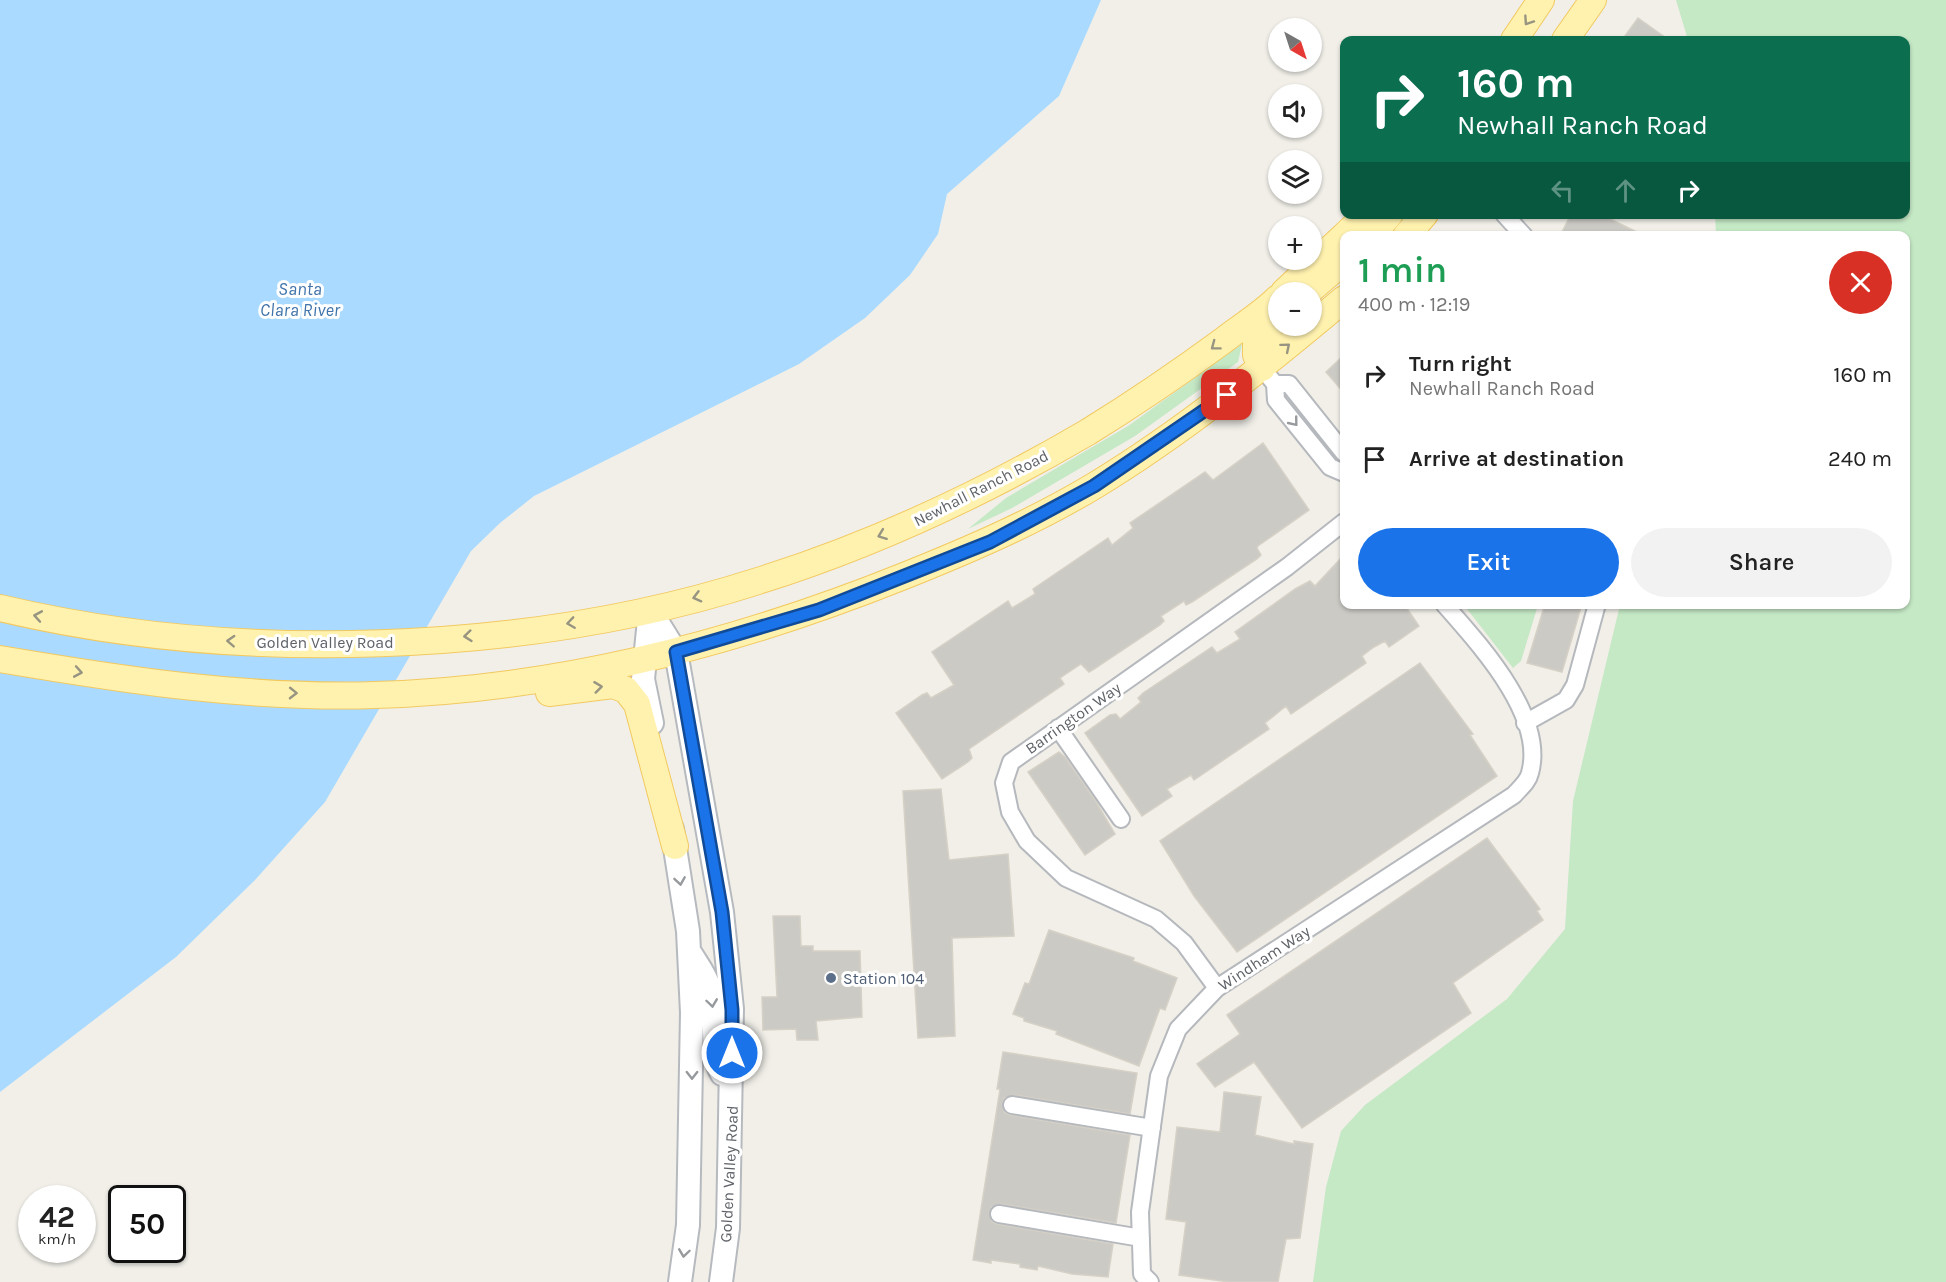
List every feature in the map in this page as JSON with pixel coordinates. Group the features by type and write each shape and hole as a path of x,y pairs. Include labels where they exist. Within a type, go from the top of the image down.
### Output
{"main road":[{"path":"1517,36 1541,0"},
{"path":"1568,36 1593,0"},
{"path":"1349,231 1362,219"},
{"path":"1375,231 1386,219"},
{"path":"1410,231 1421,219"},
{"path":"1295,282 1340,240"},
{"path":"1320,282 1340,264"},
{"path":"0,659 124,680 250,692 375,695 500,684 676,652 819,610 990,542 1094,486 1209,408 1268,376 1340,303"},
{"name":"Newhall Ranch Road","path":"650,610 758,582 913,524 1035,463 1150,394 1268,306"},
{"path":"1268,329 1256,342 1256,355 1268,376"},
{"name":"Golden Valley Road","path":"0,608 126,631 226,641 359,643 426,641 526,630 650,610 676,652 722,912 732,1010 732,1075 728,1228 721,1282"},
{"path":"650,610 647,658 643,679 675,846 689,950 692,1128 688,1225 680,1282"},
{"path":"500,684 531,695 613,685 626,690 637,704 675,846"},
{"path":"689,950 710,987 716,1029 717,1067 722,1074 732,1075"}],"street":[{"path":"1509,219 1519,231"},
{"path":"1268,376 1289,384 1340,448"},
{"path":"1268,376 1276,400 1330,467 1340,471"},
{"name":"Barrington Way","path":"1217,988 1184,943 1156,919 1066,878 1027,840 1010,812 1004,783 1011,762 1287,567 1340,525"},
{"path":"1448,609 1480,646 1511,690 1525,723 1566,700 1575,685 1596,609"},
{"name":"Windham Way","path":"1146,1278 1140,1212 1159,1076 1178,1029 1217,988 1514,795 1526,782 1530,772 1533,742 1525,723"},
{"path":"1058,728 1120,819"},
{"path":"1012,1104 1152,1128"},
{"path":"999,1214 1141,1238"}],"green space":[{"path":"1676,0 1946,0 1946,1282 1313,1282 1326,1187 1341,1131 1365,1105 1507,999 1565,929 1573,801 1619,609 1910,609 1910,231 1716,231 1715,219 1910,219 1910,36 1687,36"},
{"path":"1242,344 1238,362 1135,436 1012,508 968,529 1006,498 1128,426"},
{"path":"1467,609 1537,609 1521,661 1513,668"}],"water":[{"name":"Santa Clara River","path":"0,0 1101,0 1059,96 947,194 938,234 910,275 865,318 799,364 534,496 500,523 471,551 325,802 255,880 176,957 0,1092"}],"building":[{"path":"1638,18 1663,36 1625,36"},
{"path":"1568,219 1610,219 1635,231 1562,231"},
{"path":"1340,359 1340,388 1326,372"},
{"path":"1263,443 1309,510 1258,546 1261,555 1257,559 1192,602 1186,605 1184,601 1161,616 1164,621 1160,625 1089,672 1081,664 1060,678 1064,684 969,749 972,758 942,779 896,713 922,695 927,693 931,698 954,685 932,652 1008,601 1012,608 1035,594 1033,589 1108,538 1112,545 1133,528 1130,523 1205,472 1213,480"},
{"path":"1340,559 1340,609 1407,609 1419,626 1389,647 1385,641 1374,647 1362,656 1366,663 1291,714 1286,706 1265,723 1269,729 1194,780 1191,775 1167,789 1172,796 1142,816 1085,733 1110,715 1116,714 1120,719 1141,702 1138,698 1143,693 1212,647 1217,653 1240,639 1235,632 1295,589 1310,581 1315,586"},
{"path":"1543,609 1581,609 1562,672 1527,663"},
{"path":"1420,663 1473,734 1470,735 1497,776 1237,952 1194,896 1160,841"},
{"path":"1059,752 1095,800 1115,834 1085,855 1028,772"},
{"path":"941,789 949,860 1008,854 1014,936 952,938 955,1036 918,1038 903,791"},
{"path":"1487,838 1540,909 1537,911 1543,920 1453,983 1471,1013 1302,1128 1254,1062 1215,1087 1197,1064 1240,1034 1227,1015"},
{"name":"Station 104","path":"773,916 800,916 801,946 813,946 813,951 860,951 862,1017 816,1021 818,1040 797,1040 796,1029 763,1030 762,997 777,997"},
{"path":"1049,930 1134,958 1133,961 1177,978 1165,1010 1160,1008 1139,1066 1056,1034 1057,1031 1024,1021 1024,1018 1013,1014 1025,983 1029,984"},
{"path":"1003,1052 1137,1073 1130,1114 1014,1095 1004,1098 1002,1104 1005,1113 1010,1115 1130,1135 1116,1223 1001,1204 991,1207 989,1213 992,1222 997,1224 1113,1244 1108,1277 1072,1274 1038,1266 1037,1270 1020,1267 1020,1264 991,1260 991,1263 973,1260 1000,1089 997,1089"},
{"path":"1224,1092 1261,1097 1255,1135 1294,1144 1294,1141 1313,1144 1300,1238 1286,1239 1278,1282 1229,1282 1179,1275 1186,1222 1166,1219 1177,1127 1220,1132"}],"place":[{"name":"Station 104","path":"831,978"}],"route":[{"path":"732,1053 732,1010 722,912 676,652 819,610 990,542 1094,486 1227,395"}]}
